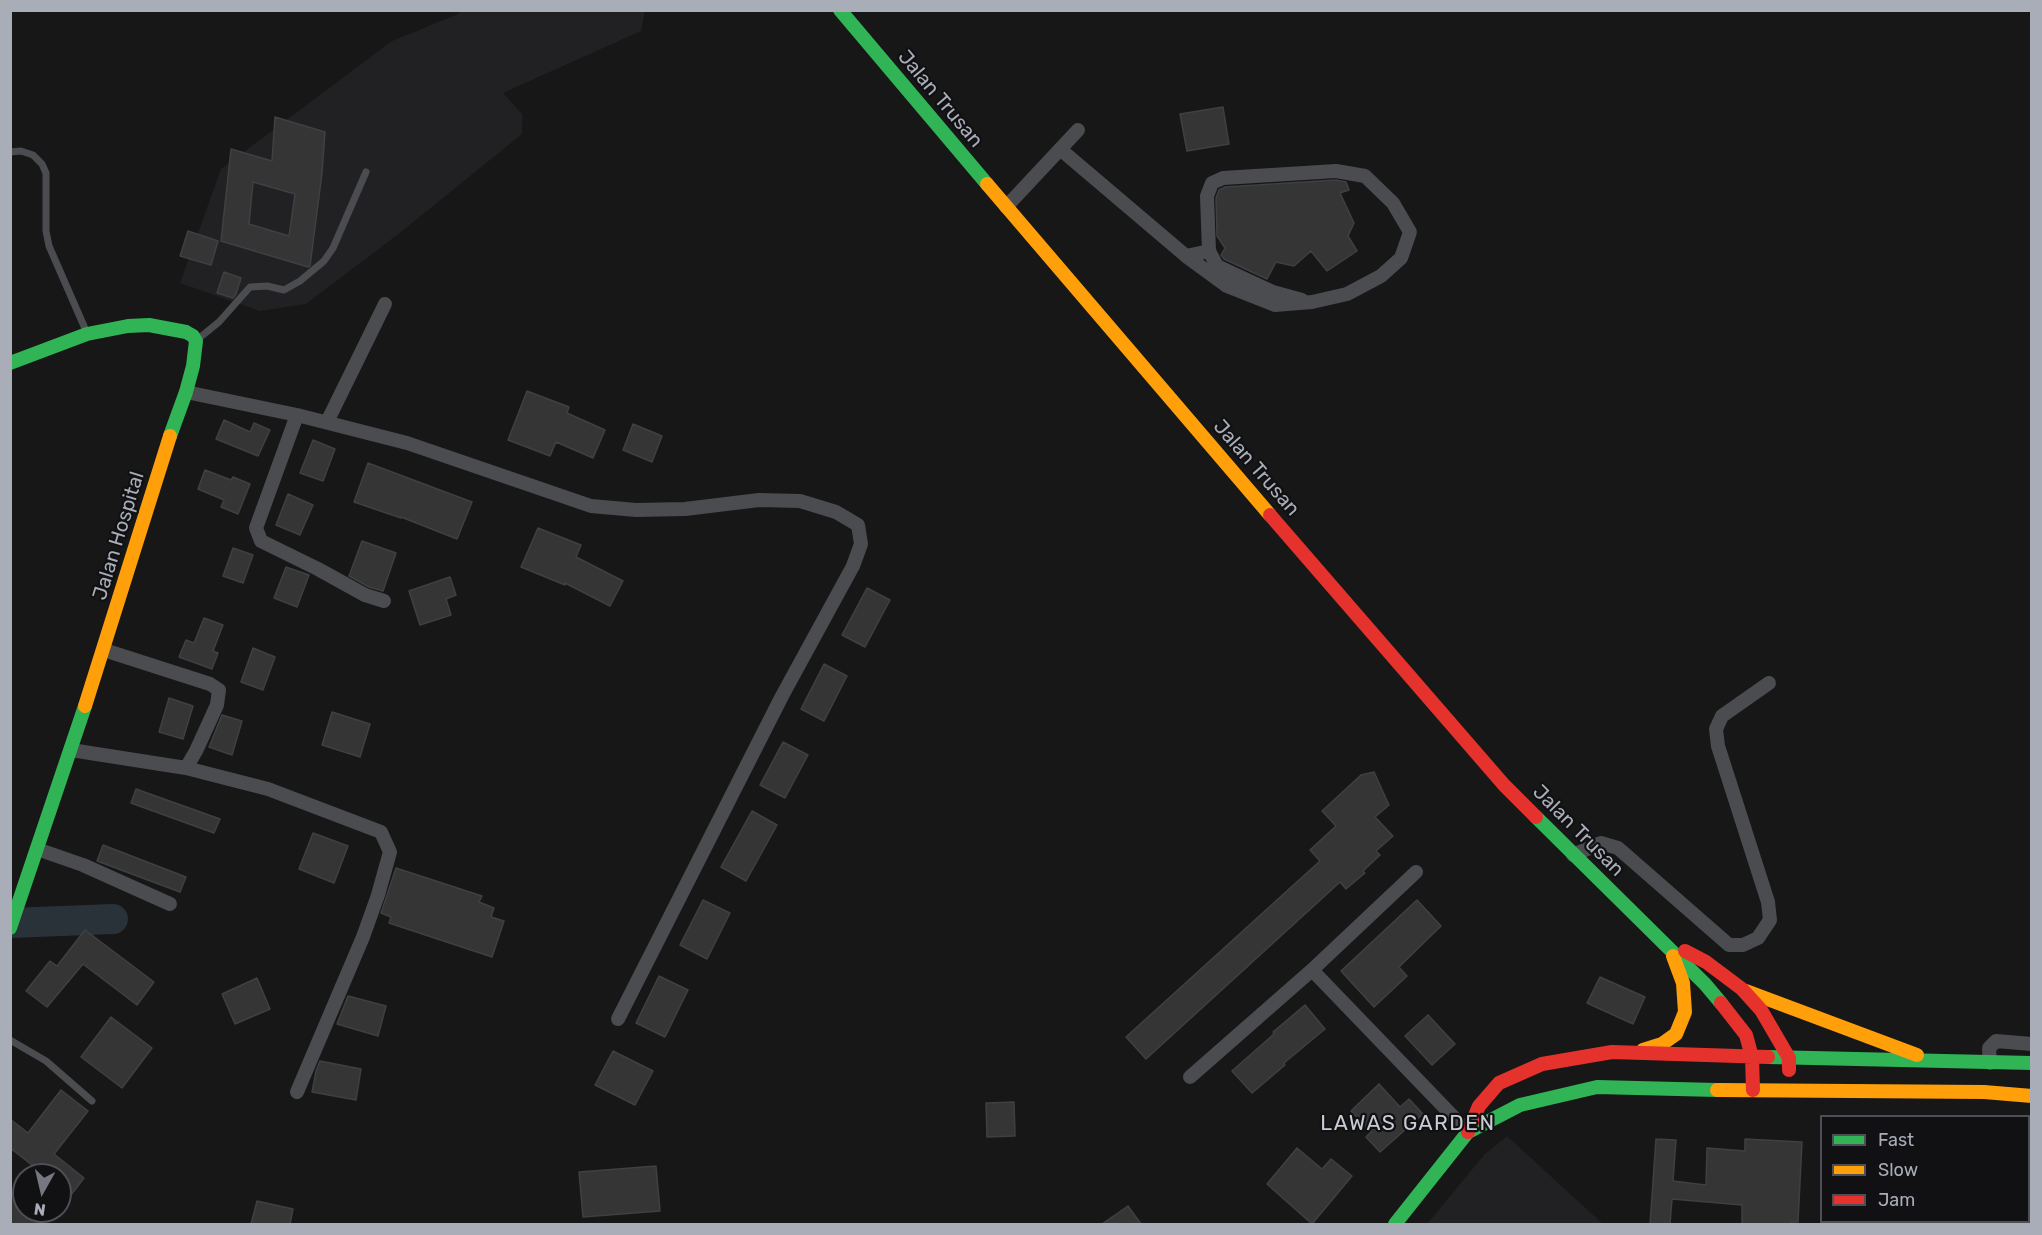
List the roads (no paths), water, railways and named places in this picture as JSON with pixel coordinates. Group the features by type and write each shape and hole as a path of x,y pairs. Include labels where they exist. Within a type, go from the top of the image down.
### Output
{"main road":[{"name":"Jalan Trusan","path":"840,10 1006,207 1504,785 1705,984 1738,1023 1746,1035 1752,1057 1753,1090"},
{"path":"10,363 87,334 128,326 150,325 189,333 196,341"},
{"name":"Jalan Hospital","path":"10,928 104,650 167,444 186,392 193,366 196,341"},
{"name":"Jalan Trusan","path":"1657,938 1706,962 1742,989 1761,1010 1789,1058"},
{"path":"1634,1053 1662,1044 1676,1034 1685,1012 1683,982 1672,952"},
{"path":"1742,989 1937,1062"},
{"path":"1395,1224 1468,1132 1479,1106 1499,1083 1542,1064 1612,1052 2031,1063"},
{"path":"1789,1058 1789,1092"},
{"path":"1468,1132 1520,1105 1598,1087 1789,1092 1983,1092 2031,1096"}],"street":[{"path":"1006,207 1078,130"},
{"path":"1060,149 1186,256 1227,286 1275,305 1312,302 1347,294 1381,276 1401,258 1410,232 1393,203 1365,176 1336,171 1223,178 1212,183 1207,196 1209,251 1217,266 1273,292 1312,302"},
{"path":"1186,256 1209,251"},
{"path":"327,422 386,304"},
{"path":"186,392 297,414 407,443 591,506 636,510 686,509 759,500 800,501 836,512 858,525 861,544 853,566 782,696 618,1018"},
{"path":"297,414 256,528 261,541 365,595 384,601"},
{"path":"104,650 210,684 219,690 217,705 186,768"},
{"path":"1573,855 1601,843 1618,848 1729,945 1743,945 1758,938 1770,920 1768,902 1718,746 1716,729 1722,716 1769,683"},
{"path":"71,750 186,768 268,789 381,832 390,852 378,895 363,937 297,1092"},
{"path":"38,849 83,865 170,904"},
{"path":"1190,1077 1312,970 1416,872"},
{"path":"1312,970 1468,1132"},
{"path":"1990,1063 1989,1048 1996,1041 2031,1044"}],"lane":[{"path":"10,152 21,151 33,155 42,164 46,173 48,246 87,334"},
{"path":"196,341 219,322 250,287 267,286 284,290 300,281 324,261 333,248 366,172"},
{"path":"10,1040 46,1061 92,1101"}],"waterway":[{"path":"10,923 113,919"}],"district":[{"name":"LAWAS GARDEN","path":"1408,1124"}]}
